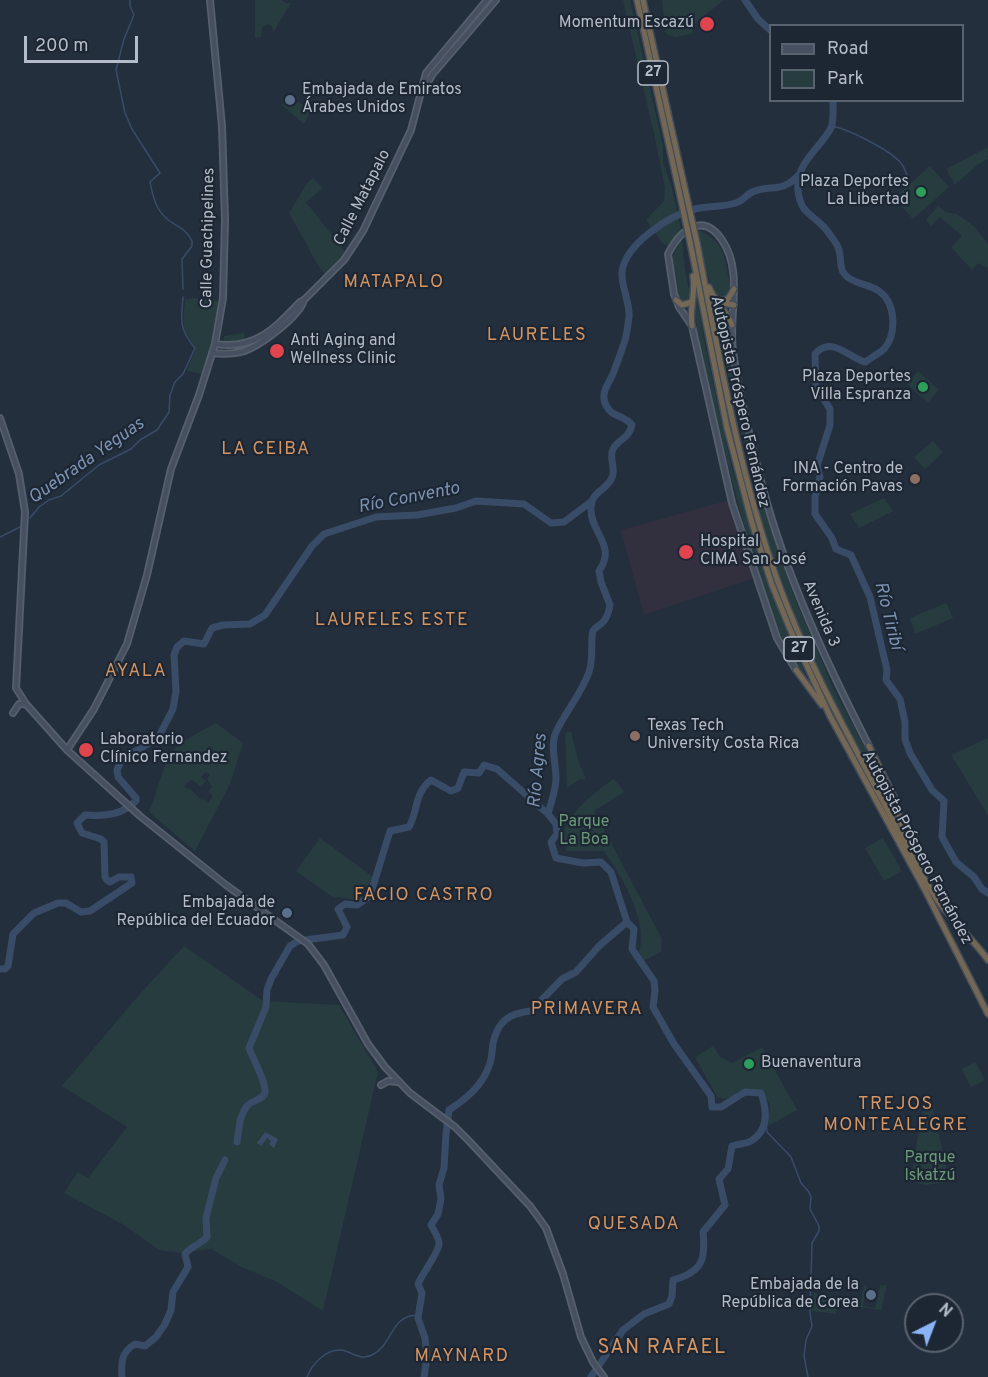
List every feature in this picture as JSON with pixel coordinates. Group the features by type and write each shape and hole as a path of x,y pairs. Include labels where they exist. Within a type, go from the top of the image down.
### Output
{"highway":[{"name":"Autopista Próspero Fernández","path":"640,1 648,18 727,428 752,523 772,585 830,716 925,890 988,1014"},
{"name":"Autopista Próspero Fernández","path":"640,1 682,190 699,251 737,436 759,521 778,582 825,691 918,866 939,902 988,960"},
{"path":"690,245 695,289 690,313 692,326"},
{"path":"699,251 711,293 732,325"},
{"path":"718,301 728,300 734,290"},
{"path":"676,300 686,306 693,301"},
{"path":"718,301 734,306"},
{"path":"796,670 830,716"},
{"path":"868,746 894,797 901,823 918,866"}],"street":[{"name":"Calle Guachipelines","path":"67,750 90,716 127,644 146,578 173,463 199,395 215,344 223,298 225,195 222,126 210,0"},
{"name":"Calle Matapalo","path":"215,344 243,345 255,340 275,326 304,300 344,260 363,231 411,130 426,73 487,0"},
{"name":"Calle Matapalo","path":"421,93 432,75 496,0"},
{"name":"Avenida 3","path":"676,300 668,254 676,240 688,228 697,225 712,230 726,246 734,290 732,340 735,365 762,485 806,613 842,695 868,746"},
{"name":"Calle Matapalo","path":"212,353 242,351 257,345 293,316 304,300"},
{"path":"676,300 692,326 732,503 777,638 796,670"},
{"path":"0,418 19,474 25,512 16,688 26,704 67,750 165,838 308,944 324,965 368,1044 398,1082 455,1127 530,1206 546,1228 582,1337 592,1362 604,1377"},
{"path":"13,713 19,704 26,704"},
{"path":"381,1084 391,1080 398,1082"}],"shaded area":[{"name":"Hospital CIMA San José","path":"726,501 730,502 753,575 751,579 644,615 621,530"}],"green space":[{"path":"255,0 281,0 291,3 273,33 272,26 268,24 262,28 261,37 255,38"},
{"path":"623,0 630,0 663,146 663,162 672,188 681,230 670,246 663,244 646,220 664,201 665,188"},
{"path":"662,0 724,0 696,22 692,34 676,37 668,35 665,31"},
{"path":"285,99 294,104 296,101 312,109 304,124 282,105"},
{"path":"988,147 988,159 977,165 955,185 946,169"},
{"name":"Plaza Deportes La Libertad","path":"930,166 949,187 913,219 894,198"},
{"path":"313,178 323,188 306,202 346,253 325,274 289,213 308,182"},
{"path":"938,206 946,212 957,214 975,227 988,244 988,268 978,263 972,270 951,247 962,236 940,217 931,226 926,220"},
{"path":"697,230 707,235 720,247 726,262 731,291 729,296 720,299 712,287"},
{"path":"682,239 690,296 685,302 679,301 677,297 672,267 674,254"},
{"path":"697,298 732,469 788,636 809,682 793,661 782,638 744,524 697,331 695,307"},
{"path":"185,299 219,301 218,318 203,374 187,371 196,347 185,330"},
{"path":"714,301 728,321 730,360 748,441 766,513 793,594 834,690 880,776 891,800 893,811 888,807 827,693 794,615 762,524 713,306"},
{"path":"244,333 246,341 224,344 224,336"},
{"name":"Plaza Deportes Villa Espranza","path":"918,371 939,390 928,403 907,384"},
{"path":"933,441 943,452 925,469 914,457"},
{"path":"884,498 893,511 859,528 850,514"},
{"path":"946,603 953,618 915,634 910,618"},
{"path":"216,723 243,743 230,784 195,851 149,812 171,753 185,740","holes":["206,772 210,775 207,779 212,787 208,791 213,796 208,803 184,787 192,780 201,787 206,781 201,777"]},
{"path":"571,732 578,760 586,779 579,780 567,788 565,733"},
{"path":"988,738 988,815 951,755"},
{"name":"Parque La Boa","path":"614,779 624,792 594,811 662,939 661,952 643,961 639,952 641,940 637,913 632,899 604,851 566,851 564,831 566,824 593,795"},
{"path":"320,838 373,877 359,900 334,898 296,871"},
{"path":"883,838 902,871 884,881 865,848"},
{"path":"184,946 263,1001 339,1005 378,1072 323,1311 277,1282 242,1267 211,1249 181,1253 159,1250 124,1225 64,1193 78,1172 88,1178 127,1127 62,1086 138,996"},
{"path":"713,1046 720,1057 732,1063 762,1047 797,1110 768,1126 770,1105 762,1091 748,1089 726,1099 717,1097 695,1057"},
{"path":"975,1062 984,1078 983,1081 971,1087 962,1069"},
{"name":"Parque Iskatzú","path":"928,1107 933,1109 949,1179 946,1182 926,1185 913,1182 911,1179 922,1113"},
{"path":"864,1285 867,1286 863,1306 875,1308 880,1285 887,1286 881,1310 860,1307"},
{"path":"813,1293 838,1297 836,1314 811,1311"}],"water":[{"path":"265,1132 278,1139 274,1148 269,1144 271,1141 267,1138 261,1146 257,1143"}],"waterway":[{"name":"Quebrada Yeguas","path":"130,0 134,15 124,39 116,70 125,113 132,129 160,173 150,182 153,197 162,214 184,230 192,241 192,246 182,259 183,289"},
{"name":"Río Tiribí","path":"745,0 758,19 769,29"},
{"name":"Río Tiribí","path":"833,102 831,128 800,172 799,199 804,209 824,227 837,245 842,269 846,276 885,296 889,303 893,327 884,349 865,362 834,347 821,349 815,354 816,387 830,409 830,425 817,466 820,477 815,497 815,514 832,538 836,549 851,555 870,597 887,670 886,680 900,699 905,722 905,739 910,753 932,790 944,801 942,837 956,862 988,893"},
{"path":"832,126 857,135 887,151 905,169 908,179"},
{"name":"Río Agres","path":"591,1377 623,1330 644,1314 669,1304 673,1280 690,1273 700,1264 704,1250 703,1232 725,1205 719,1179 728,1169 732,1146 749,1142 757,1136 765,1119 761,1093 745,1092 721,1107 712,1107 711,1096 674,1044 653,1007 654,981 632,949 634,929 627,922 611,872 601,862 583,863 556,858 551,842 557,834 556,824 548,814 556,782 554,737 586,680 591,661 593,631 606,618 610,605 599,571 604,562 604,547 592,518 591,504 612,477 613,449 631,430 632,425 609,410 604,399 628,326 629,311 622,272 631,251 640,241 673,217 695,209 736,203 752,192 787,185 799,175"},
{"name":"Quebrada Yeguas","path":"30,518 39,507 61,496 99,465 131,449 140,440 157,430 169,412 170,395 175,382 183,374 195,348 182,324 183,297"},
{"name":"Río Convento","path":"132,804 136,798 118,777 117,770 122,759 158,738 173,709 176,691 174,655 177,647 184,641 204,644 212,628 223,625 250,624 265,615 312,546 324,534 376,517 417,515 456,508 476,501 524,504 551,523 564,522 592,501"},
{"name":"Quebrada Yeguas","path":"0,537 22,526"},
{"path":"237,1142 244,1110 249,1104 262,1097 265,1092 249,1048 266,1007 267,990 271,979 290,946 298,941 343,935 347,927 338,909 345,904 357,905 370,896 390,831 409,827 421,791 425,786 431,780 451,791 458,788 464,772 479,773 484,765 497,769 548,814"},
{"name":"Río Convento","path":"0,969 8,966 13,934 34,913 58,903 66,903 81,912 90,911 132,883 131,877 119,877 110,882 107,880 104,842 82,833 77,823 85,815 112,814 127,808"},
{"path":"424,1377 427,1356 425,1338 418,1318 422,1293 418,1284 439,1244 431,1225 438,1214 441,1199 439,1185 444,1168 449,1110 467,1097 482,1080 490,1063 495,1035 501,1024 511,1016 531,1011 562,979 576,972 599,946 627,922"},
{"path":"766,1118 767,1132 791,1157 801,1183 809,1192 810,1209 819,1226 819,1231 812,1243 810,1313 812,1326 806,1340 804,1356 808,1377"},
{"path":"122,1377 124,1354 135,1344 145,1346 156,1337 171,1310 173,1292 188,1267 185,1254 207,1237 206,1218 216,1178 225,1160"},
{"path":"307,1377 316,1362 335,1350 363,1357 372,1355 384,1345 402,1320 418,1315"}],"place":[{"name":"Momentum Escazú","path":"707,24"},
{"name":"Embajada de Emiratos Árabes Unidos","path":"290,100"},
{"name":"Plaza Deportes La Libertad","path":"921,192"},
{"name":"Anti Aging and Wellness Clinic","path":"277,351"},
{"name":"Plaza Deportes Villa Espranza","path":"923,387"},
{"name":"INA - Centro de Formación Pavas","path":"915,479"},
{"name":"Hospital CIMA San José","path":"686,552"},
{"name":"Texas Tech University Costa Rica","path":"635,736"},
{"name":"Laboratorio Clínico Fernandez","path":"86,750"},
{"name":"Embajada de República del Ecuador","path":"287,913"},
{"name":"Buenaventura","path":"749,1064"},
{"name":"Embajada de la República de Corea","path":"871,1295"}],"district":[{"name":"MATAPALO","path":"394,283"},
{"name":"LAURELES","path":"537,336"},
{"name":"LA CEIBA","path":"266,450"},
{"name":"LAURELES ESTE","path":"392,621"},
{"name":"AYALA","path":"136,672"},
{"name":"FACIO CASTRO","path":"424,896"},
{"name":"PRIMAVERA","path":"587,1010"},
{"name":"TREJOS MONTEALEGRE","path":"896,1115"},
{"name":"QUESADA","path":"634,1225"},
{"name":"SAN RAFAEL","path":"662,1349"},
{"name":"MAYNARD","path":"462,1357"}]}
